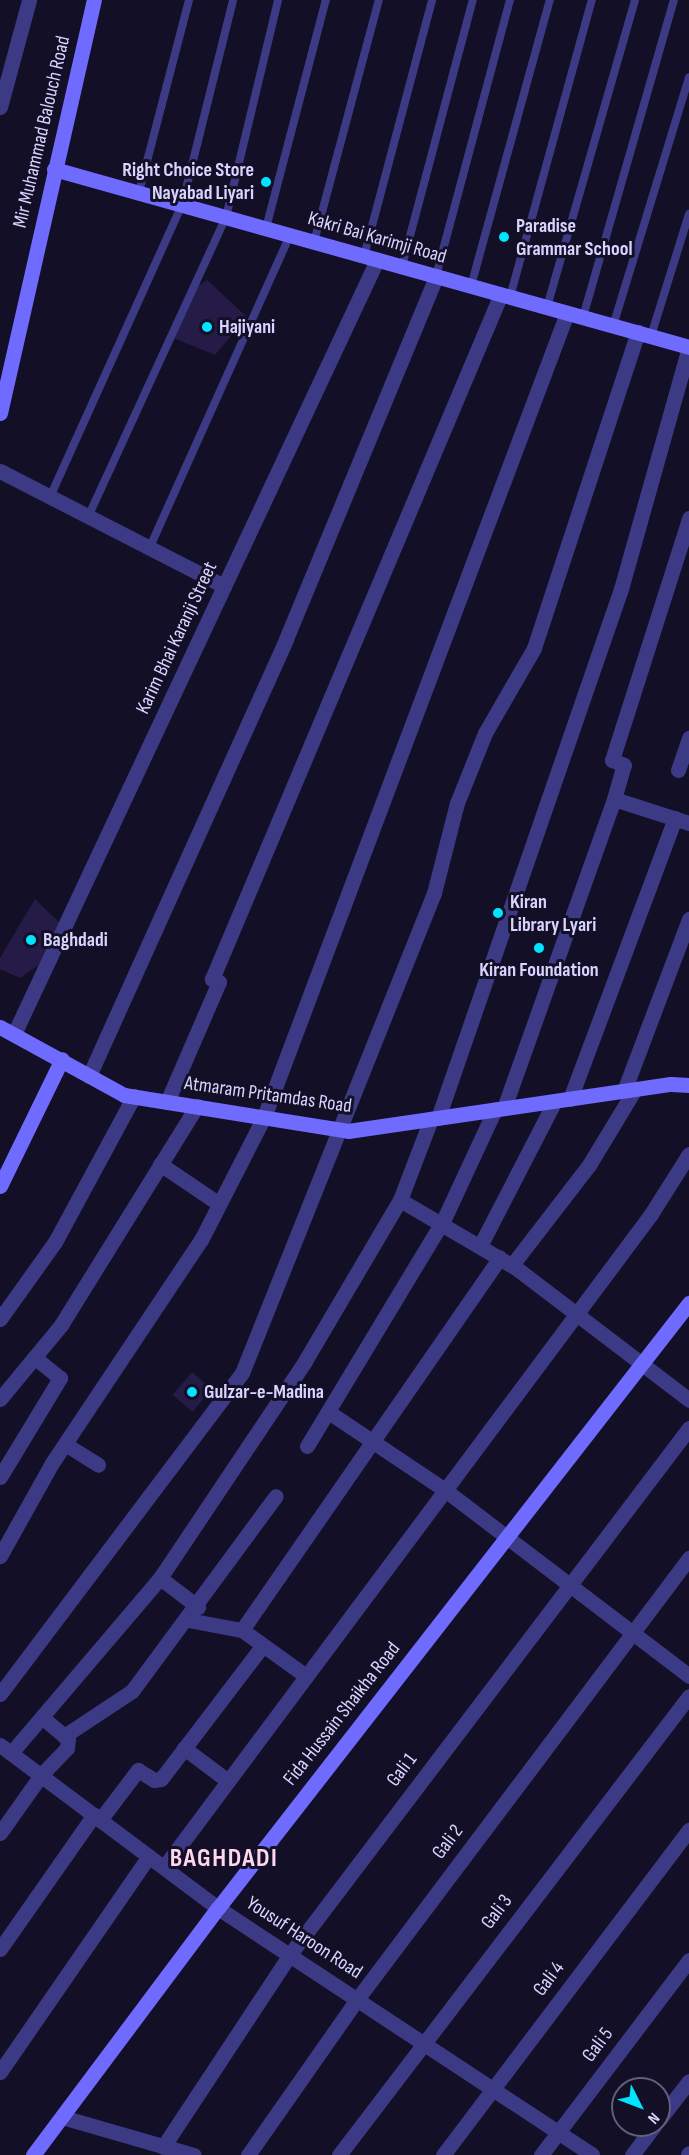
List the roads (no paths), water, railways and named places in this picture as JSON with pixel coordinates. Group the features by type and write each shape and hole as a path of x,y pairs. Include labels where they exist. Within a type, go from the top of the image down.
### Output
{"street":[{"path":"0,107 29,0"},
{"name":"Mir Muhammad Balouch Road","path":"0,413 94,0"},
{"name":"Kakri Bai Karimji Road","path":"54,169 689,347"},
{"name":"Karim Bhai Karanji Street","path":"14,1034 224,585 371,258"},
{"path":"89,1076 286,639 436,276"},
{"path":"167,1102 219,982 212,979 506,295"},
{"path":"0,1556 64,1444 201,1240 264,1117 567,313"},
{"path":"0,1694 242,1373 434,893 457,803 484,733 534,648 644,334"},
{"path":"5,1749 42,1717 160,1578 305,1361 400,1200 435,1118 621,589 689,347"},
{"path":"0,471 149,549 224,585"},
{"path":"307,1446 330,1413 441,1224 500,1109 614,799 624,765 612,760 689,518"},
{"path":"678,770 689,738"},
{"path":"480,1246 563,1100 682,820 614,799"},
{"path":"242,1630 372,1443 506,1262 595,1155 630,1090 689,919"},
{"name":"Atmaram Pritamdas Road","path":"0,1027 62,1059 89,1076 134,1096 340,1130 688,1083"},
{"path":"1,1181 62,1059"},
{"path":"0,1319 55,1242 134,1096"},
{"path":"0,1399 61,1324 197,1106"},
{"path":"164,1867 576,1314 689,1154"},
{"path":"160,1164 219,1204"},
{"path":"400,1200 506,1262 689,1400"},
{"name":"Fida Hussain Shaikha Road","path":"33,2155 218,1908 505,1539 644,1365 689,1303"},
{"path":"0,1477 60,1378 34,1357"},
{"path":"330,1413 445,1490 505,1539 689,1676"},
{"name":"Gali 1","path":"163,2147 291,1953 568,1584 689,1428"},
{"path":"64,1444 98,1465"},
{"path":"64,1736 132,1691 188,1620 276,1496"},
{"name":"Gali 2","path":"248,2155 358,1998 689,1558"},
{"path":"160,1578 198,1606"},
{"path":"188,1620 242,1630 306,1676"},
{"path":"0,1949 97,1818 136,1772 157,1781 262,1645"},
{"name":"Gali 3","path":"339,2155 689,1696"},
{"path":"0,1833 41,1776 68,1748 64,1736 42,1717"},
{"path":"184,1748 228,1781"},
{"name":"Yousuf Haroon Road","path":"5,1749 218,1908 425,2040 592,2155"},
{"name":"Gali 4","path":"443,2155 689,1830"},
{"path":"0,2072 149,1856"},
{"name":"Gali 5","path":"541,2155 689,1960"},
{"path":"671,2104 689,2081"},
{"path":"62,2117 194,2155"},
{"path":"632,2155 646,2137"}],"lane":[{"path":"139,192 189,0"},
{"path":"50,497 182,205 233,0"},
{"path":"88,517 226,217 278,0"},
{"path":"266,228 326,0"},
{"path":"314,242 379,0"},
{"path":"371,258 432,0"},
{"path":"402,267 472,0"},
{"path":"436,276 510,0"},
{"path":"471,286 550,0"},
{"path":"506,295 592,0"},
{"path":"547,307 636,0"},
{"path":"583,317 674,0"},
{"path":"613,326 689,77"},
{"path":"644,334 689,214"},
{"path":"149,549 290,235"}],"place":[{"name":"Right Choice Store Nayabad Liyari","path":"266,182"},
{"name":"Paradise Grammar School","path":"504,237"},
{"name":"Hajiyani","path":"207,327"},
{"name":"Kiran Library Lyari","path":"498,913"},
{"name":"Baghdadi","path":"31,940"},
{"name":"Kiran Foundation","path":"539,948"},
{"name":"Gulzar-e-Madina","path":"192,1392"}],"district":[{"name":"BAGHDADI","path":"224,1859"}]}
